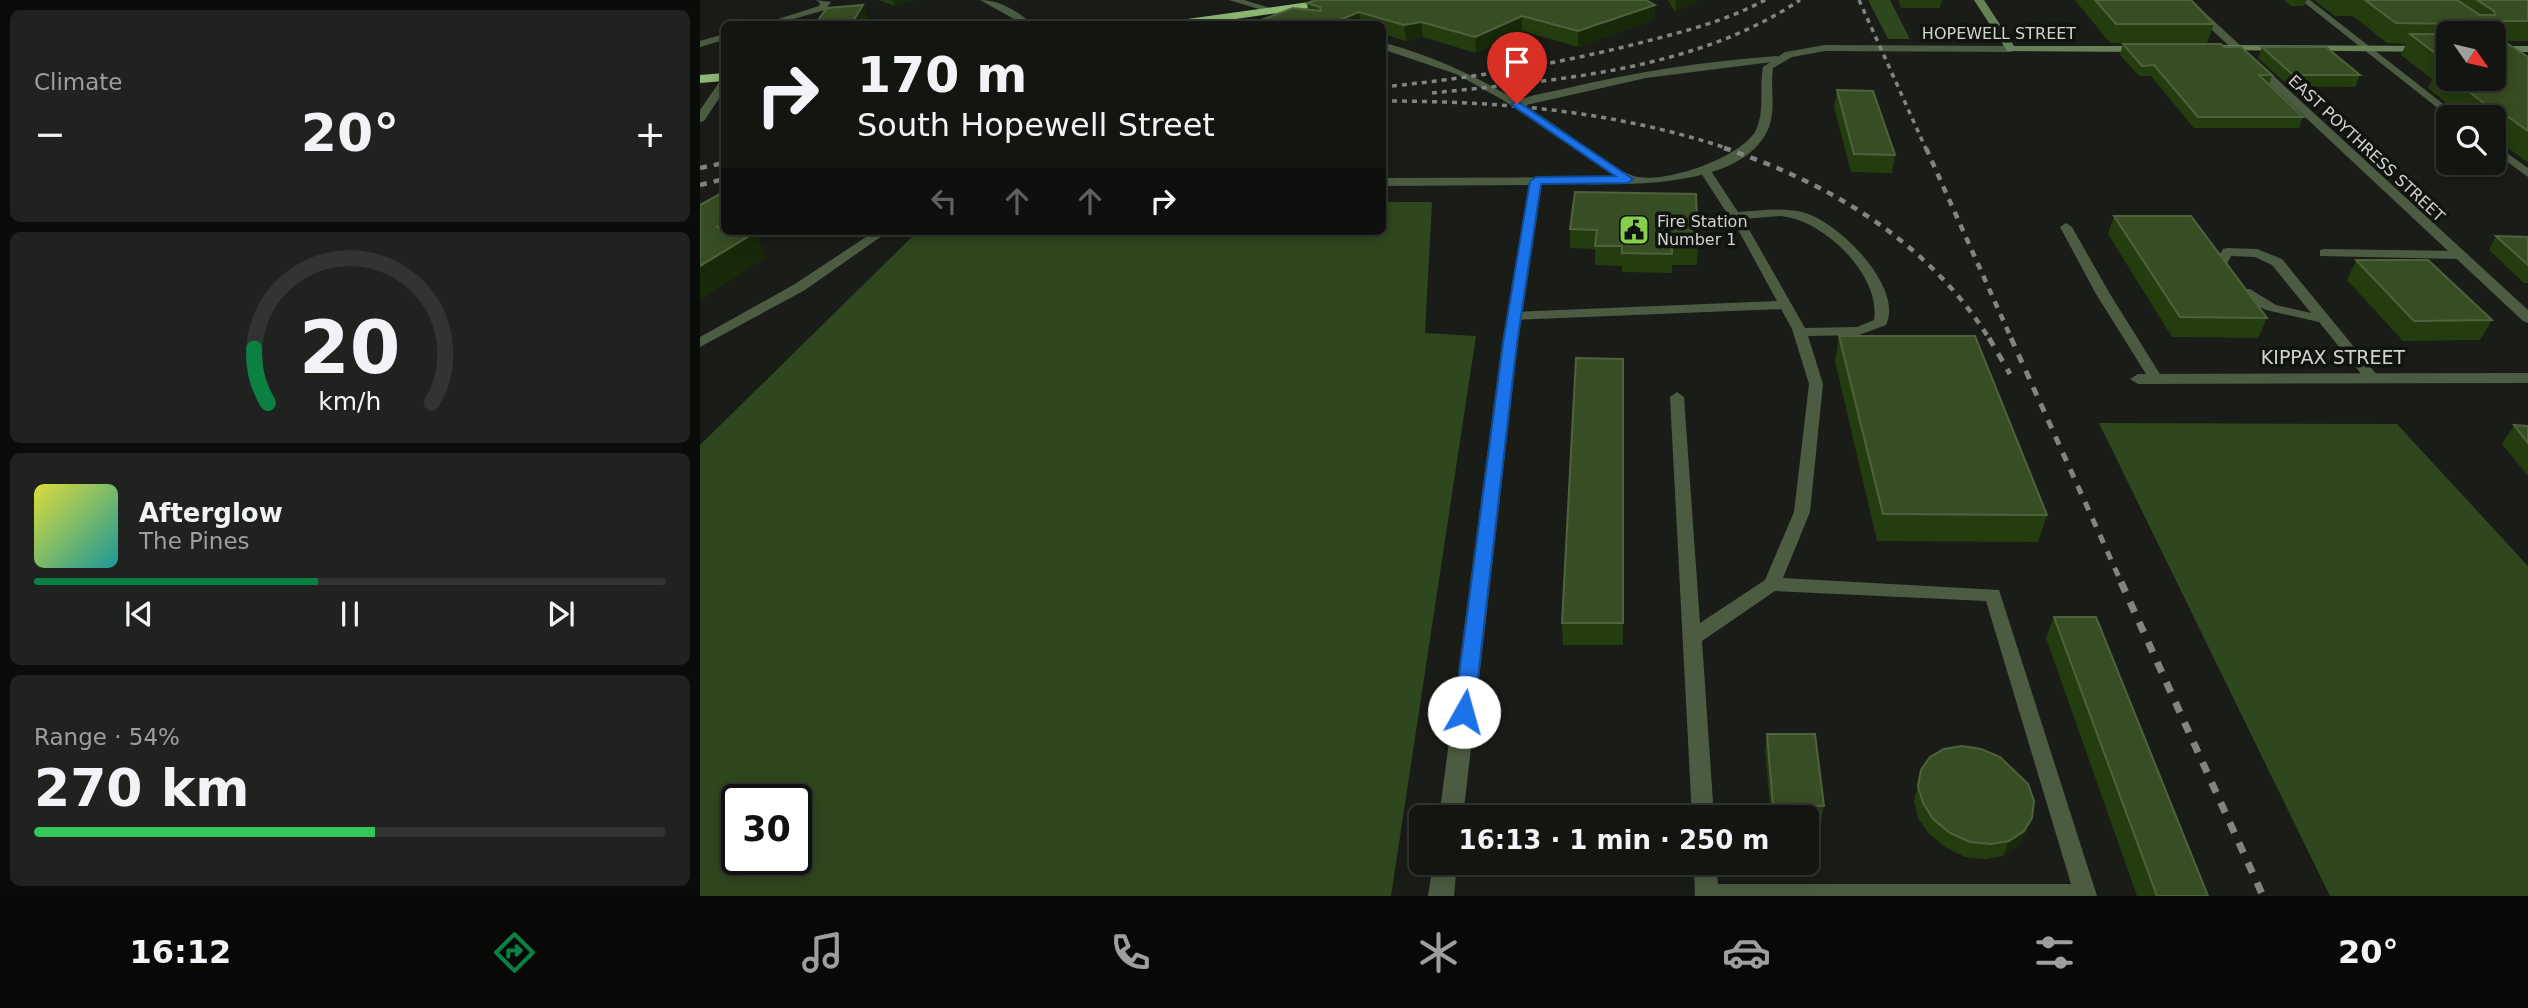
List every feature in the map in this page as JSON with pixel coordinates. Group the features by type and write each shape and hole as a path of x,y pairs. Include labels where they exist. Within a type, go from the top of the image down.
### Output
{"highway":[{"path":"1201,21 1347,0"},
{"path":"700,79 721,77"}],"street":[{"path":"778,21 822,8 826,2 821,0"},
{"path":"1234,0 1307,21"},
{"path":"1979,0 2011,48"},
{"name":"EAST POYTHRESS STREET","path":"2185,0 2528,318"},
{"path":"700,44 721,38"},
{"path":"1386,47 1460,72 1517,104 1628,179"},
{"name":"HOPEWELL STREET","path":"1777,59 1804,50 1825,48 2157,48"},
{"path":"2211,48 2436,49"},
{"path":"2506,48 2528,49"},
{"path":"2506,53 2521,62"},
{"path":"1386,182 1628,179 1682,176 1705,170 1741,152 1765,126 1768,113 1764,82 1768,67 1777,59"},
{"path":"700,119 721,88"},
{"path":"1453,805 1514,316 1536,181"},
{"name":"KIPPAX STREET","path":"2138,379 2528,378"},
{"path":"1441,896 1444,875"}],"lane":[{"path":"984,0 1007,9 1024,21"},
{"path":"2305,0 2439,105"},
{"path":"1517,104 1573,89 1716,62 1777,59"},
{"path":"2506,157 2528,174"},
{"path":"1692,638 1772,584 1802,512 1816,384 1800,332 1786,305 1705,170"},
{"path":"1735,216 1791,214 1806,217 1866,266 1882,303 1884,314 1881,322 1859,331 1800,332"},
{"path":"2066,227 2103,294 2156,379"},
{"path":"700,344 800,287 877,235"},
{"path":"2228,273 2220,264 2227,252 2257,253 2277,262 2372,378"},
{"path":"2324,253 2459,255"},
{"path":"2245,292 2250,299 2276,308 2324,319"},
{"path":"1514,316 1786,305"},
{"path":"1677,397 1702,805"},
{"path":"1706,875 1707,895 2086,895 1993,595 1772,584"}],"green space":[{"path":"1868,0 1890,0 1910,39 1888,39"},
{"path":"1386,202 1432,202 1425,333 1476,336 1391,896 700,896 700,445 914,235 1386,235"},
{"path":"2099,423 2397,424 2528,566 2528,896 2330,896"}],"building":[{"path":"1316,0 1646,0 1655,5 1578,31 1522,16 1475,37 1421,22 1404,25 1359,12 1337,21 1259,21 1293,8 1321,11 1320,7 1307,3"},
{"path":"2095,0 2191,0 2214,24 2116,24"},
{"path":"2365,0 2457,0 2480,15 2495,15 2494,11 2477,0 2528,0 2528,21 2396,23"},
{"path":"863,5 853,21 817,21 827,8"},
{"path":"2410,34 2436,34 2436,54"},
{"path":"2506,43 2528,57 2528,131 2506,115 2506,105 2486,105 2468,91 2506,91"},
{"path":"2123,44 2221,44 2224,47 2241,47 2272,75 2259,75 2303,117 2198,117 2154,65 2142,66"},
{"path":"2262,47 2326,47 2360,75 2293,75"},
{"path":"1837,90 1873,91 1895,155 1854,154"},
{"name":"Fire Station Number 1","path":"1575,192 1696,194 1698,246 1672,246 1672,254 1622,253 1622,246 1595,246 1597,230 1570,229"},
{"path":"721,194 721,225 717,227 721,228 721,235 751,235 700,266 700,205"},
{"path":"2114,216 2191,216 2267,318 2180,317"},
{"path":"2496,236 2528,237 2528,265"},
{"path":"2356,260 2428,260 2492,320 2414,321"},
{"path":"1839,336 1975,336 2047,515 1883,514"},
{"path":"1576,358 1623,359 1623,623 1562,623"},
{"path":"2514,425 2528,426 2528,443"},
{"path":"2054,617 2096,617 2208,896 2157,896"},
{"path":"1767,734 1815,734 1824,806 1773,805"},
{"path":"1962,746 1981,749 2000,757 2028,784 2034,801 2032,818 2024,831 2009,841 1991,844 1970,842 1950,833 1933,819 1923,803 1918,786 1921,770 1930,757 1944,749"}],"railway":[{"path":"1386,87 1485,74 1587,55 1697,27 1738,13 1765,0"},
{"path":"1432,93 1575,77 1670,57 1715,43 1759,24 1800,0"},
{"path":"1859,0 1926,149"},
{"path":"1386,101 1514,106 1601,117 1644,125 1729,149"},
{"path":"1724,148 1802,179 1874,221 1938,274 1966,305 1990,340"},
{"path":"1926,148 2012,340"},
{"path":"700,168 721,164"},
{"path":"700,185 721,180"},
{"path":"1989,338 2010,374"},
{"path":"2011,338 2122,584"},
{"path":"2121,582 2263,896"}],"place":[{"name":"Fire Station Number 1","path":"1634,230"}],"route":[{"path":"1464,712 1510,343 1536,181 1628,179 1517,104"}]}
